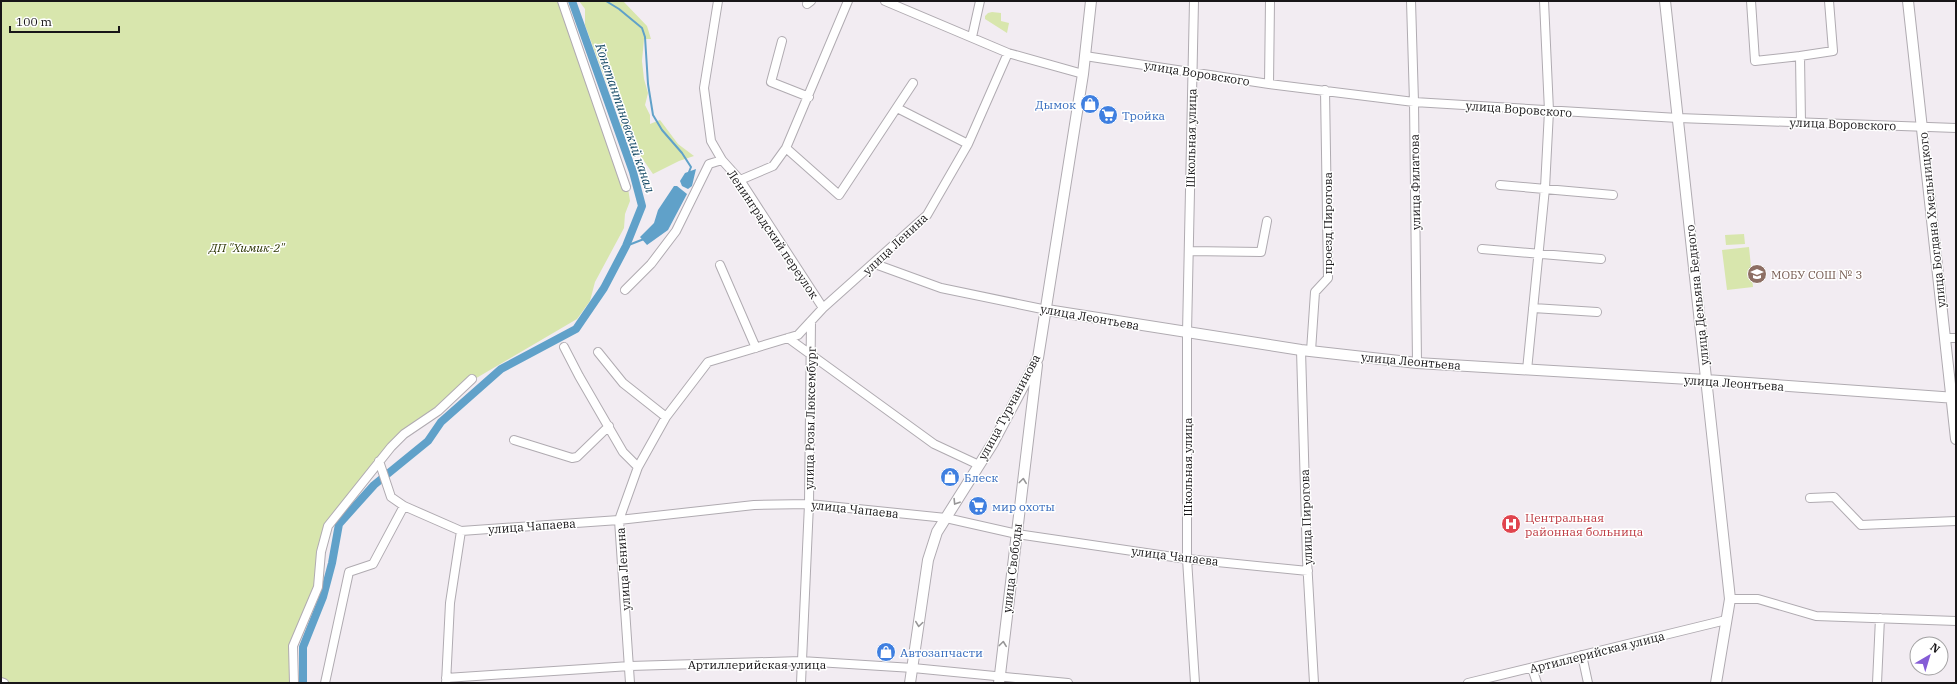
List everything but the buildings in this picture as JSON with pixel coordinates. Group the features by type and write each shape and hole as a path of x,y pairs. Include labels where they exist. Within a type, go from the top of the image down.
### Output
{"street":[{"path":"562,1 626,187"},
{"name":"Ленинградский переулок","path":"718,1 704,88 711,141 722,160 740,180 823,308"},
{"path":"740,180 773,166 786,148 848,1"},
{"path":"885,1 1008,53 1083,74"},
{"path":"972,37 980,1"},
{"name":"улица Турчанинова","path":"910,683 928,560 938,532 993,442 1038,358 1047,310 1083,74 1091,1"},
{"name":"Школьная улица","path":"1194,1 1187,333 1187,559 1195,683"},
{"path":"1269,84 1270,1"},
{"name":"улица Филатова","path":"1410,1 1414,102 1417,363"},
{"path":"1527,370 1545,188 1550,111 1544,1"},
{"name":"улица Демьяна Бедного","path":"1665,1 1730,599 1716,683"},
{"path":"1751,1 1755,61 1833,51 1829,1"},
{"name":"улица Богдана Хмельницкого","path":"1908,1 1945,338 1954,398 1956,439"},
{"path":"782,41 771,82 809,96"},
{"name":"улица Ленина","path":"630,683 619,520 638,467 666,417 708,362 798,335 823,308 875,264 927,215 968,144 1008,53"},
{"name":"улица Воровского","path":"1085,56 1269,84 1414,102 1678,118 1956,128"},
{"path":"1800,56 1801,123"},
{"path":"786,148 840,195 913,83"},
{"name":"проезд Пирогова","path":"1306,351 1315,292 1328,278 1325,90"},
{"path":"897,108 968,144"},
{"path":"625,290 651,264 676,231 709,164 722,160"},
{"path":"1500,186 1545,188 1613,195"},
{"path":"1189,251 1261,252 1267,221"},
{"path":"1482,248 1538,255 1601,259"},
{"name":"улица Леонтьева","path":"875,264 941,288 1047,310 1306,351 1417,363 1706,380 1954,398"},
{"path":"720,265 756,348"},
{"path":"1533,308 1597,312"},
{"name":"улица Розы Люксембург","path":"801,683 809,504 811,321"},
{"path":"788,338 934,444 979,465"},
{"path":"1945,338 1956,338"},
{"path":"564,347 623,452 638,467"},
{"name":"улица Пирогова","path":"1306,351 1308,571 1314,683"},
{"path":"598,352 623,383 666,417"},
{"name":"улица Свободы","path":"999,680 1038,358"},
{"path":"294,683 293,646 318,587 321,552 328,526 379,461 404,434 438,411 472,379"},
{"path":"514,440 572,458 577,457 609,426"},
{"name":"улица Чапаева","path":"379,461 391,497 404,506 461,531 619,520 754,505 809,504 946,518 1017,534 1187,559 1308,571"},
{"path":"1810,498 1834,497 1861,525 1956,521"},
{"path":"325,683 349,572 373,564 404,506"},
{"path":"446,681 450,603 461,531"},
{"path":"1730,599 1758,600 1816,616 1956,621"},
{"path":"1877,683 1880,618"},
{"name":"Артиллерийская улица","path":"1468,683 1726,620"},
{"path":"1582,655 1588,683"},
{"name":"Артиллерийская улица","path":"446,681 630,666 801,661 913,668 999,680 1068,683"},
{"path":"1532,668 1537,683"}],"green space":[{"name":"ДП \"Химик-2\"","path":"1,1 563,1 628,188 630,201 625,214 624,228 595,282 590,301 577,319 473,380 406,435 329,526 319,588 294,646 295,683 1,683"},
{"path":"579,1 623,1 647,26 651,39 644,39 642,61 644,79 648,93 645,105 650,115 650,124 660,120 678,144 694,156 679,161 653,174 622,129 617,107 585,25 585,9"},
{"path":"988,13 1001,13 1001,21 1009,23 1007,33 985,19 985,16"},
{"path":"1744,234 1745,244 1726,245 1725,235"},
{"path":"1749,247 1753,287 1727,290 1722,250"}],"water":[{"path":"696,169 692,186 688,189 682,186 680,181 685,173"},
{"path":"674,186 677,186 687,194 668,230 647,245 640,237 654,223 658,210"}],"waterway":[{"name":"Константиновский канал","path":"303,683 303,647 323,597 332,563 339,524 374,485 428,441 441,422 501,369 576,329 604,288 626,246 642,206 633,172 572,1"},
{"path":"606,1 619,9 642,28 645,37 648,84 653,115 662,130 682,153 691,167 689,172"},
{"path":"626,246 644,239"}],"place":[{"name":"Дымок","path":"1090,104"},
{"name":"Тройка","path":"1108,115"},
{"name":"МОБУ СОШ № 3","path":"1757,274"},
{"name":"Блеск","path":"950,477"},
{"name":"мир охоты","path":"978,506"},
{"name":"Центральная районная больница","path":"1511,524"},
{"name":"Автозапчасти","path":"886,652"}]}
